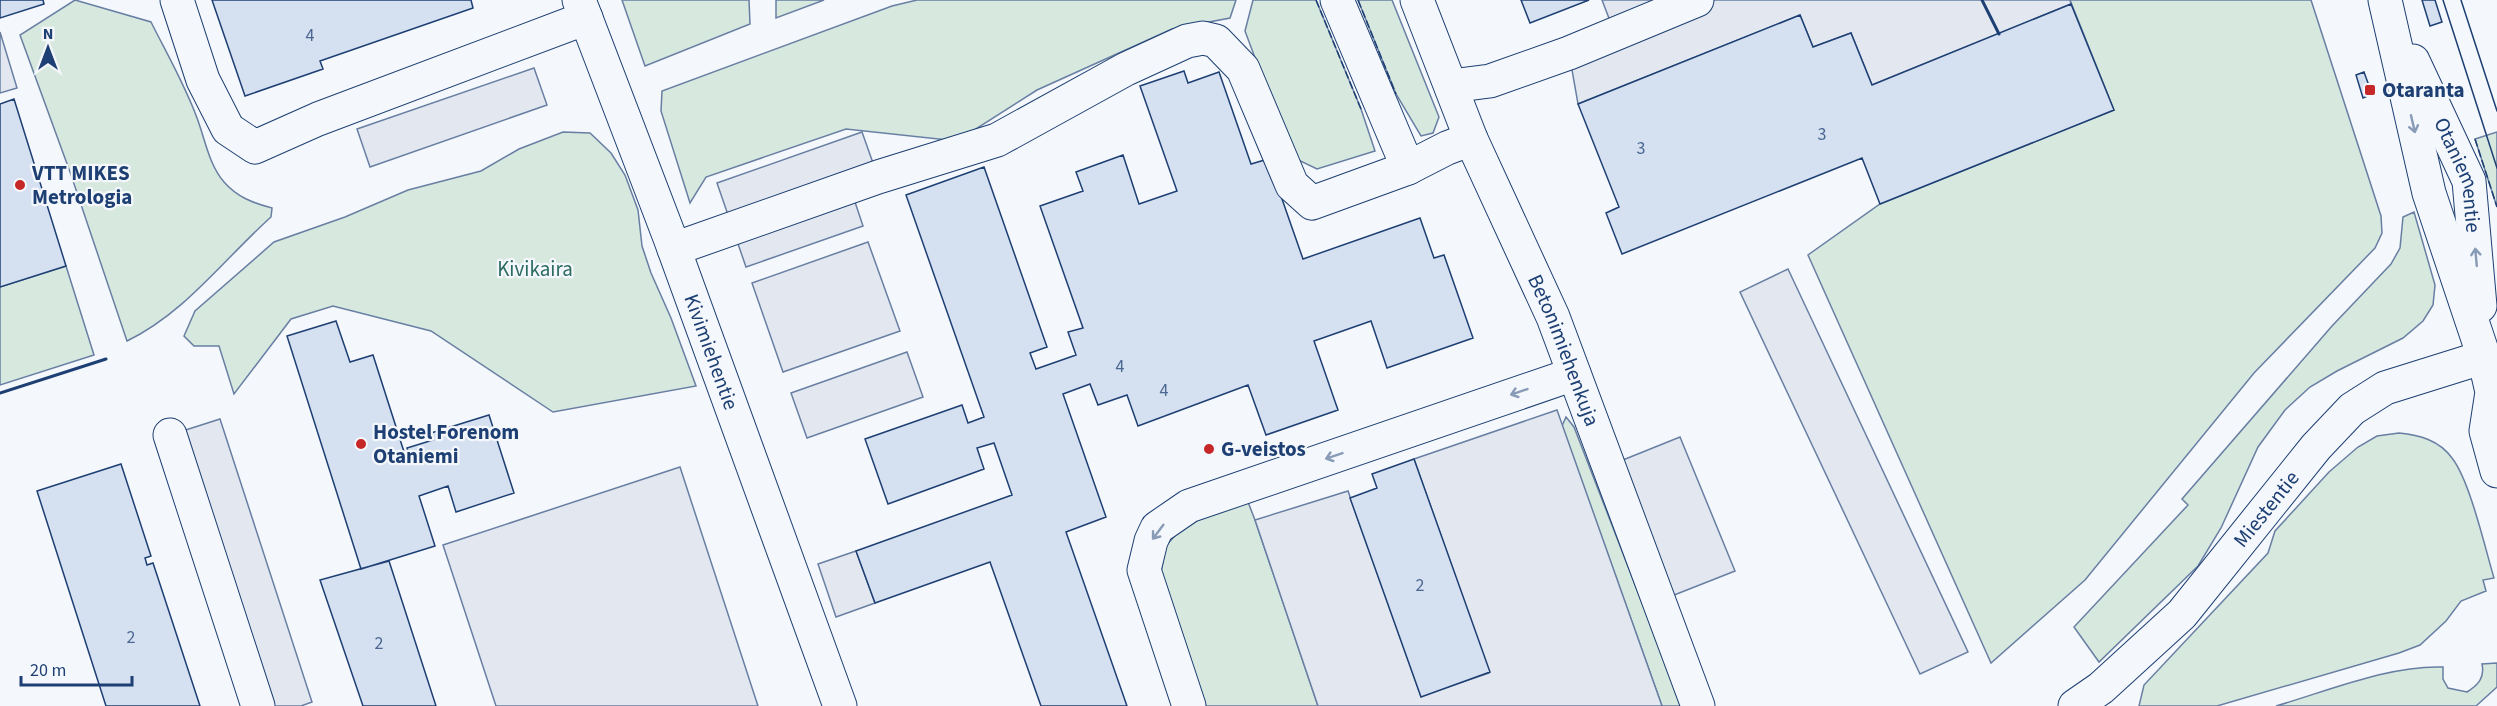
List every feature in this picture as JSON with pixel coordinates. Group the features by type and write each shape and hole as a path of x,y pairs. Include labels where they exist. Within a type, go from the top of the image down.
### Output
{"street":[{"path":"177,0 203,80 228,129 255,147 582,9"},
{"path":"1337,0 1408,168"},
{"name":"Betonimiehenkuja","path":"1417,0 1471,139 1553,317 1698,706"},
{"path":"1451,86 1490,81 1502,77 1569,53 1697,0"},
{"name":"Otaniementie","path":"2386,3 2429,193 2495,395 2486,431 2497,471"},
{"name":"Kivimiehentie","path":"582,9 674,249 840,706"},
{"path":"674,249 878,177 997,140 1126,69 1188,41 1203,38 1216,41 1243,69 1292,185 1312,203 1408,168 1447,148 1471,139"},
{"name":"Miestentie","path":"2075,706 2101,688 2182,614 2316,447 2352,409 2385,388 2484,357"},
{"path":"1189,706 1144,570 1151,541 1157,528 1189,506 1574,374"},
{"path":"170,435 258,706"}],"green space":[{"path":"75,0 151,22 187,94 211,160 219,175 240,196 272,208 271,217 203,285 167,316 127,341 70,172 20,35"},
{"path":"622,0 749,0 750,24 645,66"},
{"path":"776,0 824,0 776,18"},
{"path":"917,0 1236,0 1230,18 1172,29 1037,90 957,141 846,129 706,177 690,203 661,111 662,91 892,6"},
{"path":"1253,0 1316,0 1361,109 1375,151 1317,169 1292,157 1245,31"},
{"path":"1358,0 1392,0 1439,117 1433,133 1421,136 1396,94"},
{"path":"2070,0 2311,0 2381,216 2382,233 2375,248 2254,373 2085,580 1991,663 1808,255 1880,204 2114,110"},
{"name":"Kivikaira","path":"563,132 590,133 611,153 625,175 638,210 642,246 651,273 671,318 696,386 553,412 431,331 333,306 291,319 234,394 219,346 194,346 184,336 195,311 274,242 345,217 408,190 481,171 519,149"},
{"path":"2497,132 2497,207 2475,139"},
{"path":"2414,212 2435,285 2433,305 2423,321 2403,338 2310,387 2285,410 2258,447 2221,528 2198,566 2099,662 2074,627 2188,505 2182,499 2332,326 2391,264 2400,248 2403,217"},
{"path":"66,266 94,355 0,385 0,287"},
{"path":"1566,417 1574,427 1682,706 1662,706 1562,426"},
{"path":"2399,433 2414,435 2435,443 2447,452 2459,469 2471,498 2494,578 2483,580 2486,591 2461,601 2446,621 2420,645 2399,653 2217,706 2139,706 2144,685 2268,553 2275,531 2329,472 2358,447 2377,436"},
{"path":"1248,502 1318,706 1206,706 1159,582 1166,546 1184,525"},
{"path":"2497,663 2497,687 2476,706 2276,706 2359,680 2422,667 2443,667 2443,679 2448,688 2467,692 2480,681 2482,664"}],"shaded area":[{"path":"1602,0 2070,0 2071,4 1872,85 1851,33 1813,47 1800,15 1578,104 1569,53 1615,34"},
{"path":"0,32 17,88 0,93"},
{"path":"534,68 547,105 370,167 357,129"},
{"path":"862,132 878,177 850,187 863,226 746,267 717,183"},
{"path":"868,242 900,331 783,372 752,283"},
{"path":"1788,269 1968,652 1920,674 1740,292"},
{"path":"907,352 923,397 807,438 791,393"},
{"path":"1557,410 1662,706 1318,706 1255,520 1348,491 1421,696 1489,673 1414,459"},
{"path":"220,419 312,702 301,706 258,706 170,435"},
{"path":"1680,437 1735,571 1659,601 1608,466"},
{"path":"680,467 758,706 496,706 443,545"},
{"path":"856,551 875,603 836,617 818,564"}],"building":[{"path":"0,0 43,0 44,4 0,18"},
{"path":"212,0 471,0 473,8 320,61 323,69 245,96"},
{"path":"1521,0 1589,0 1530,23"},
{"path":"2422,0 2435,0 2442,22 2430,26"},
{"path":"2071,4 2114,110 1880,204 1862,158 1622,254 1606,213 1619,207 1578,104 1800,15 1813,47 1851,33 1872,85"},
{"path":"1184,71 1188,83 1219,72 1251,164 1268,159 1303,259 1420,218 1434,258 1444,255 1473,338 1387,368 1371,321 1314,341 1338,410 1266,435 1248,385 1138,426 1127,395 1098,405 1090,384 1063,394 1106,517 1066,532 1127,706 1041,706 990,562 875,603 856,551 1012,495 994,443 977,448 984,469 888,504 865,439 962,405 968,423 984,417 906,195 984,167 1047,347 1030,353 1036,369 1076,355 1068,332 1083,328 1040,206 1083,191 1076,172 1123,155 1139,204 1177,191 1140,86"},
{"path":"2364,72 2372,94 2363,98 2356,75"},
{"name":"VTT MIKES Metrologia","path":"14,99 66,266 0,287 0,104"},
{"name":"Hostel Forenom Otaniemi","path":"336,321 350,362 373,355 406,458 410,457 407,448 433,440 431,433 489,415 514,493 456,512 448,486 419,496 435,546 361,569 287,336"},
{"path":"1414,459 1490,672 1421,697 1350,498 1377,488 1372,474"},
{"path":"121,464 151,556 145,558 147,565 153,563 200,706 106,706 37,491"},
{"path":"389,561 436,706 363,706 320,580"}],"tram line":[{"path":"2443,0 2497,168"},
{"path":"2461,0 2497,111"}],"fence":[{"path":"1316,0 1361,109"},
{"path":"1358,0 1396,94"},
{"path":"2475,139 2497,207"}],"wall":[{"path":"1982,0 1999,34"},
{"path":"0,393 106,359"}],"place":[{"name":"Otaranta","path":"2370,90"},
{"name":"VTT MIKES Metrologia","path":"20,185"},
{"name":"Hostel Forenom Otaniemi","path":"361,444"},
{"name":"G-veistos","path":"1209,449"}]}
